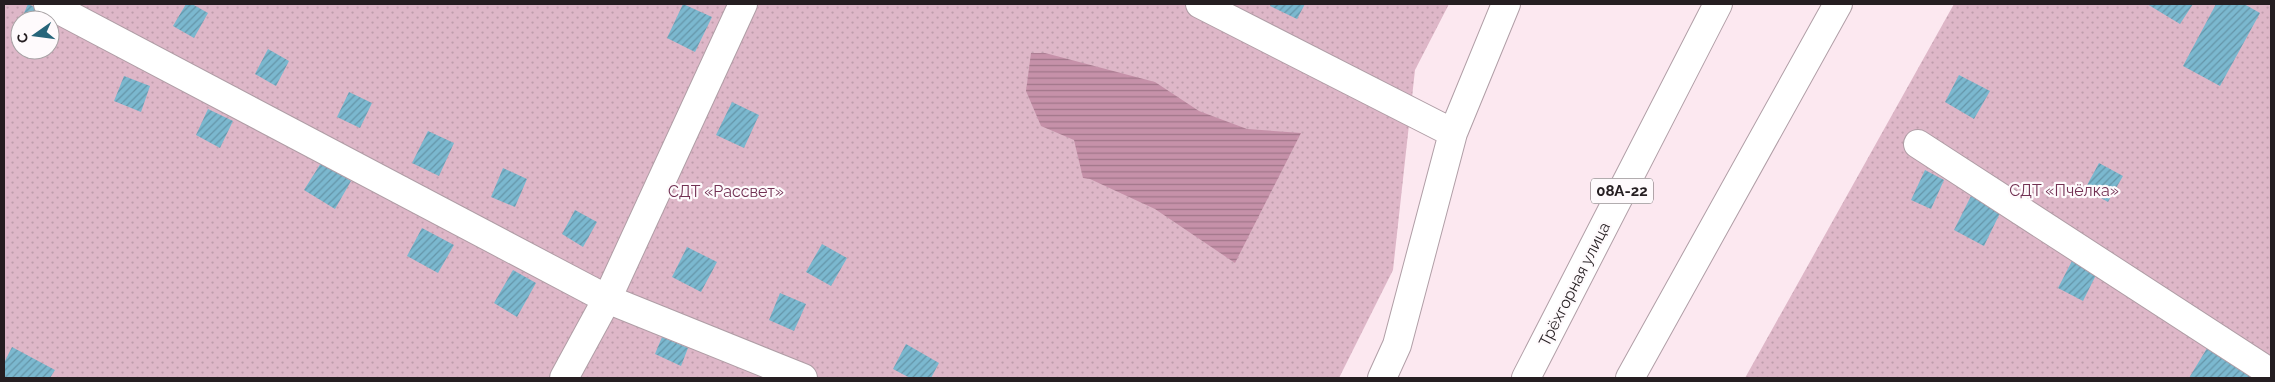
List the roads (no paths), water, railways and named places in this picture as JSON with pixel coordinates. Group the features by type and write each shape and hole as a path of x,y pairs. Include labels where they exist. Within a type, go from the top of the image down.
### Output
{"main road":[{"path":"48,4 607,299 803,378"},
{"path":"564,378 607,299 743,4"},
{"path":"1200,4 1453,133"},
{"path":"1382,378 1396,345 1453,133 1506,4"},
{"name":"Трёхгорная улица","path":"1526,378 1718,4"},
{"path":"1630,378 1838,4"},
{"path":"1918,144 2271,373"}],"park label":[{"name":"СДТ «Пчёлка»","path":"2064,190"},
{"name":"СДТ «Рассвет»","path":"726,191"}]}
